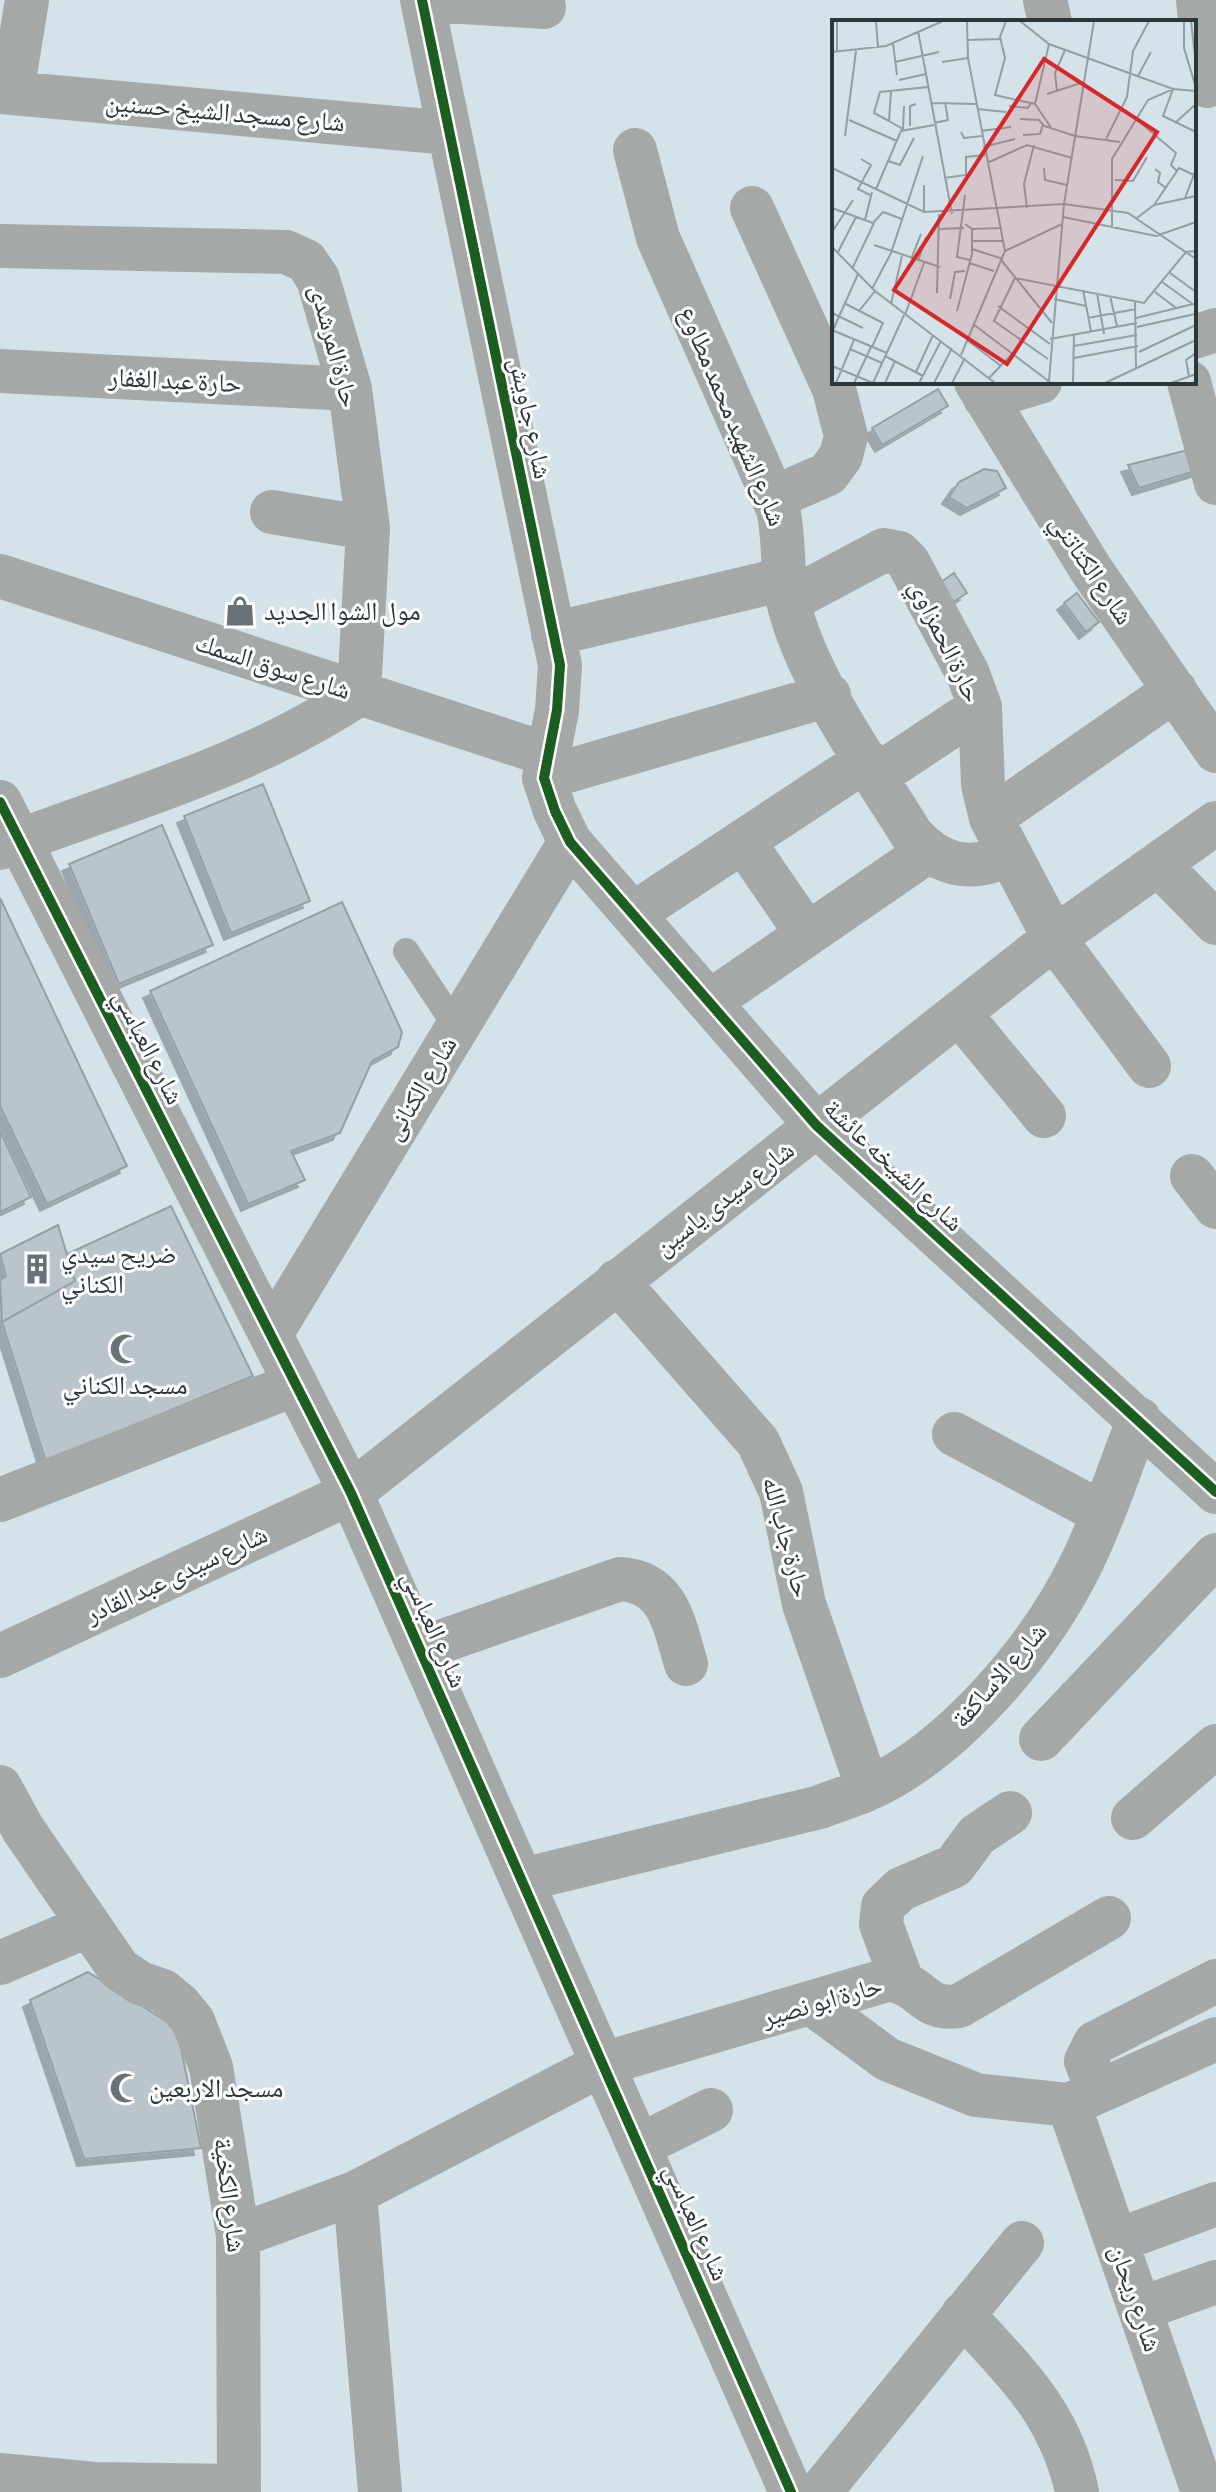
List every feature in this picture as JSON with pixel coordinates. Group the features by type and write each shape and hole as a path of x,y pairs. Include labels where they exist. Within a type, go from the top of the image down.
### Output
{"street":[{"path":"6,92 27,0"},
{"name":"شارع جاويش","path":"422,0 560,665 557,710 545,766"},
{"path":"430,0 544,7"},
{"path":"1045,0 1050,20"},
{"path":"1198,0 1207,86"},
{"path":"1206,0 1216,5"},
{"name":"شارع مسجد الشيخ حسنين","path":"6,92 449,133"},
{"name":"شارع الشهيد محمد مطاوع","path":"635,150 658,238 773,498 784,534 787,590 806,654 871,768 912,835 927,852"},
{"path":"752,208 834,389 846,436 841,456 828,474 773,498"},
{"name":"حارة المرشدى","path":"0,246 297,255 313,269 350,389 368,528 359,694"},
{"path":"1196,336 1216,330"},
{"name":"حارة عبد الغفار","path":"0,371 350,389"},
{"path":"980,390 1025,384"},
{"path":"1190,384 1216,483"},
{"name":"شارع الكتاتني","path":"980,390 1090,568 1214,742"},
{"path":"272,512 368,528"},
{"name":"حارة الحمزاوي","path":"787,590 884,550 899,553 945,627 980,707 983,785 1001,836 1054,938 1149,1066"},
{"name":"شارع سوق السمك","path":"0,576 359,694 545,766"},
{"path":"553,634 787,590"},
{"path":"709,1002 927,852 946,863 968,867 990,864 1001,836 1175,690"},
{"path":"10,844 261,752 312,726 359,694"},
{"path":"570,842 555,811 545,766 829,695"},
{"path":"633,914 743,841 980,707"},
{"name":"شارع العباسي","path":"0,802 10,844 271,1334 351,1493 791,2492"},
{"name":"شارع سيدى ياسين","path":"351,1493 1054,938 1216,823"},
{"path":"743,841 807,934"},
{"name":"شارع الشيخه عائشة","path":"570,842 816,1125 1139,1419 1210,1476"},
{"name":"شارع الكنانى","path":"271,1334 570,842"},
{"path":"1159,865 1216,923"},
{"path":"959,1013 1044,1116"},
{"name":"حارة جاب الله","path":"617,1281 758,1442 781,1492 804,1604 868,1789"},
{"path":"0,1500 296,1384"},
{"name":"شارع الاساكفة","path":"522,1880 820,1807 868,1789 922,1757 975,1710 1056,1609 1083,1561 1139,1419"},
{"path":"954,1434 1102,1513"},
{"name":"شارع سيدى عبد القادر","path":"0,1656 351,1493"},
{"path":"1041,1739 1216,1555"},
{"path":"420,1649 620,1579 636,1580 662,1596 670,1609 686,1664"},
{"path":"1133,1818 1216,1746"},
{"name":"شارع الكخية","path":"0,1787 23,1829 119,1969 140,1983 163,1991 193,2021 211,2067 238,2236 239,2489"},
{"path":"902,1981 881,1924 883,1906 901,1889 954,1866 977,1835 1010,1813"},
{"name":"حارة ابو نصير","path":"238,2236 355,2193 603,2064 887,1980 902,1981 938,2007 959,2006 1109,1918"},
{"path":"0,1963 89,1925"},
{"name":"شارع ريحان","path":"1203,2492 1116,2241 1084,2098 1086,2061 1095,2043 1216,1981"},
{"path":"811,2003 887,2059 976,2095 1084,2098 1216,2039"},
{"path":"639,2146 711,2110"},
{"path":"355,2193 380,2492"},
{"path":"1116,2241 1216,2204"},
{"path":"820,2492 1022,2243"},
{"path":"1140,2309 1216,2282"},
{"path":"963,2314 1042,2404 1064,2441 1077,2492"},
{"path":"0,2475 95,2484 239,2489"}],"lane":[{"path":"406,951 457,1028"}],"building":[{"path":"938,389 948,406 882,445 872,428"},
{"path":"1200,447 1205,468 1139,488 1128,465"},
{"path":"984,469 997,471 1006,488 967,508 949,497 959,482"},
{"path":"954,573 967,593 947,606 934,587"},
{"path":"1077,593 1099,622 1086,632 1064,603"},
{"path":"263,784 310,901 231,933 184,816"},
{"path":"162,825 213,945 119,984 69,864"},
{"path":"0,898 127,1166 47,1204 0,1106"},
{"path":"342,902 402,1032 398,1047 372,1061 340,1133 291,1151 305,1180 248,1204 150,991"},
{"path":"0,1131 31,1197 0,1212"},
{"name":"مسجد الكناني","path":"171,1206 253,1376 46,1462 2,1322 75,1281 67,1254"},
{"name":"ضريح سيدي الكناني","path":"58,1225 75,1281 2,1322 0,1280 6,1276 0,1254"},
{"name":"مسجد الاربعين","path":"88,1972 177,2028 201,2148 84,2159 30,2000"}],"cycle path":[{"path":"422,0 560,665 557,710 544,778 570,842 816,1125 1216,1492"},
{"path":"0,802 351,1493 791,2492"}],"place":[{"name":"مول الشوا الجديد","path":"240,611"},
{"name":"ضريح سيدي الكناني","path":"37,1269"},
{"name":"مسجد الكناني","path":"125,1349"},
{"name":"مسجد الاربعين","path":"125,2088"}]}
